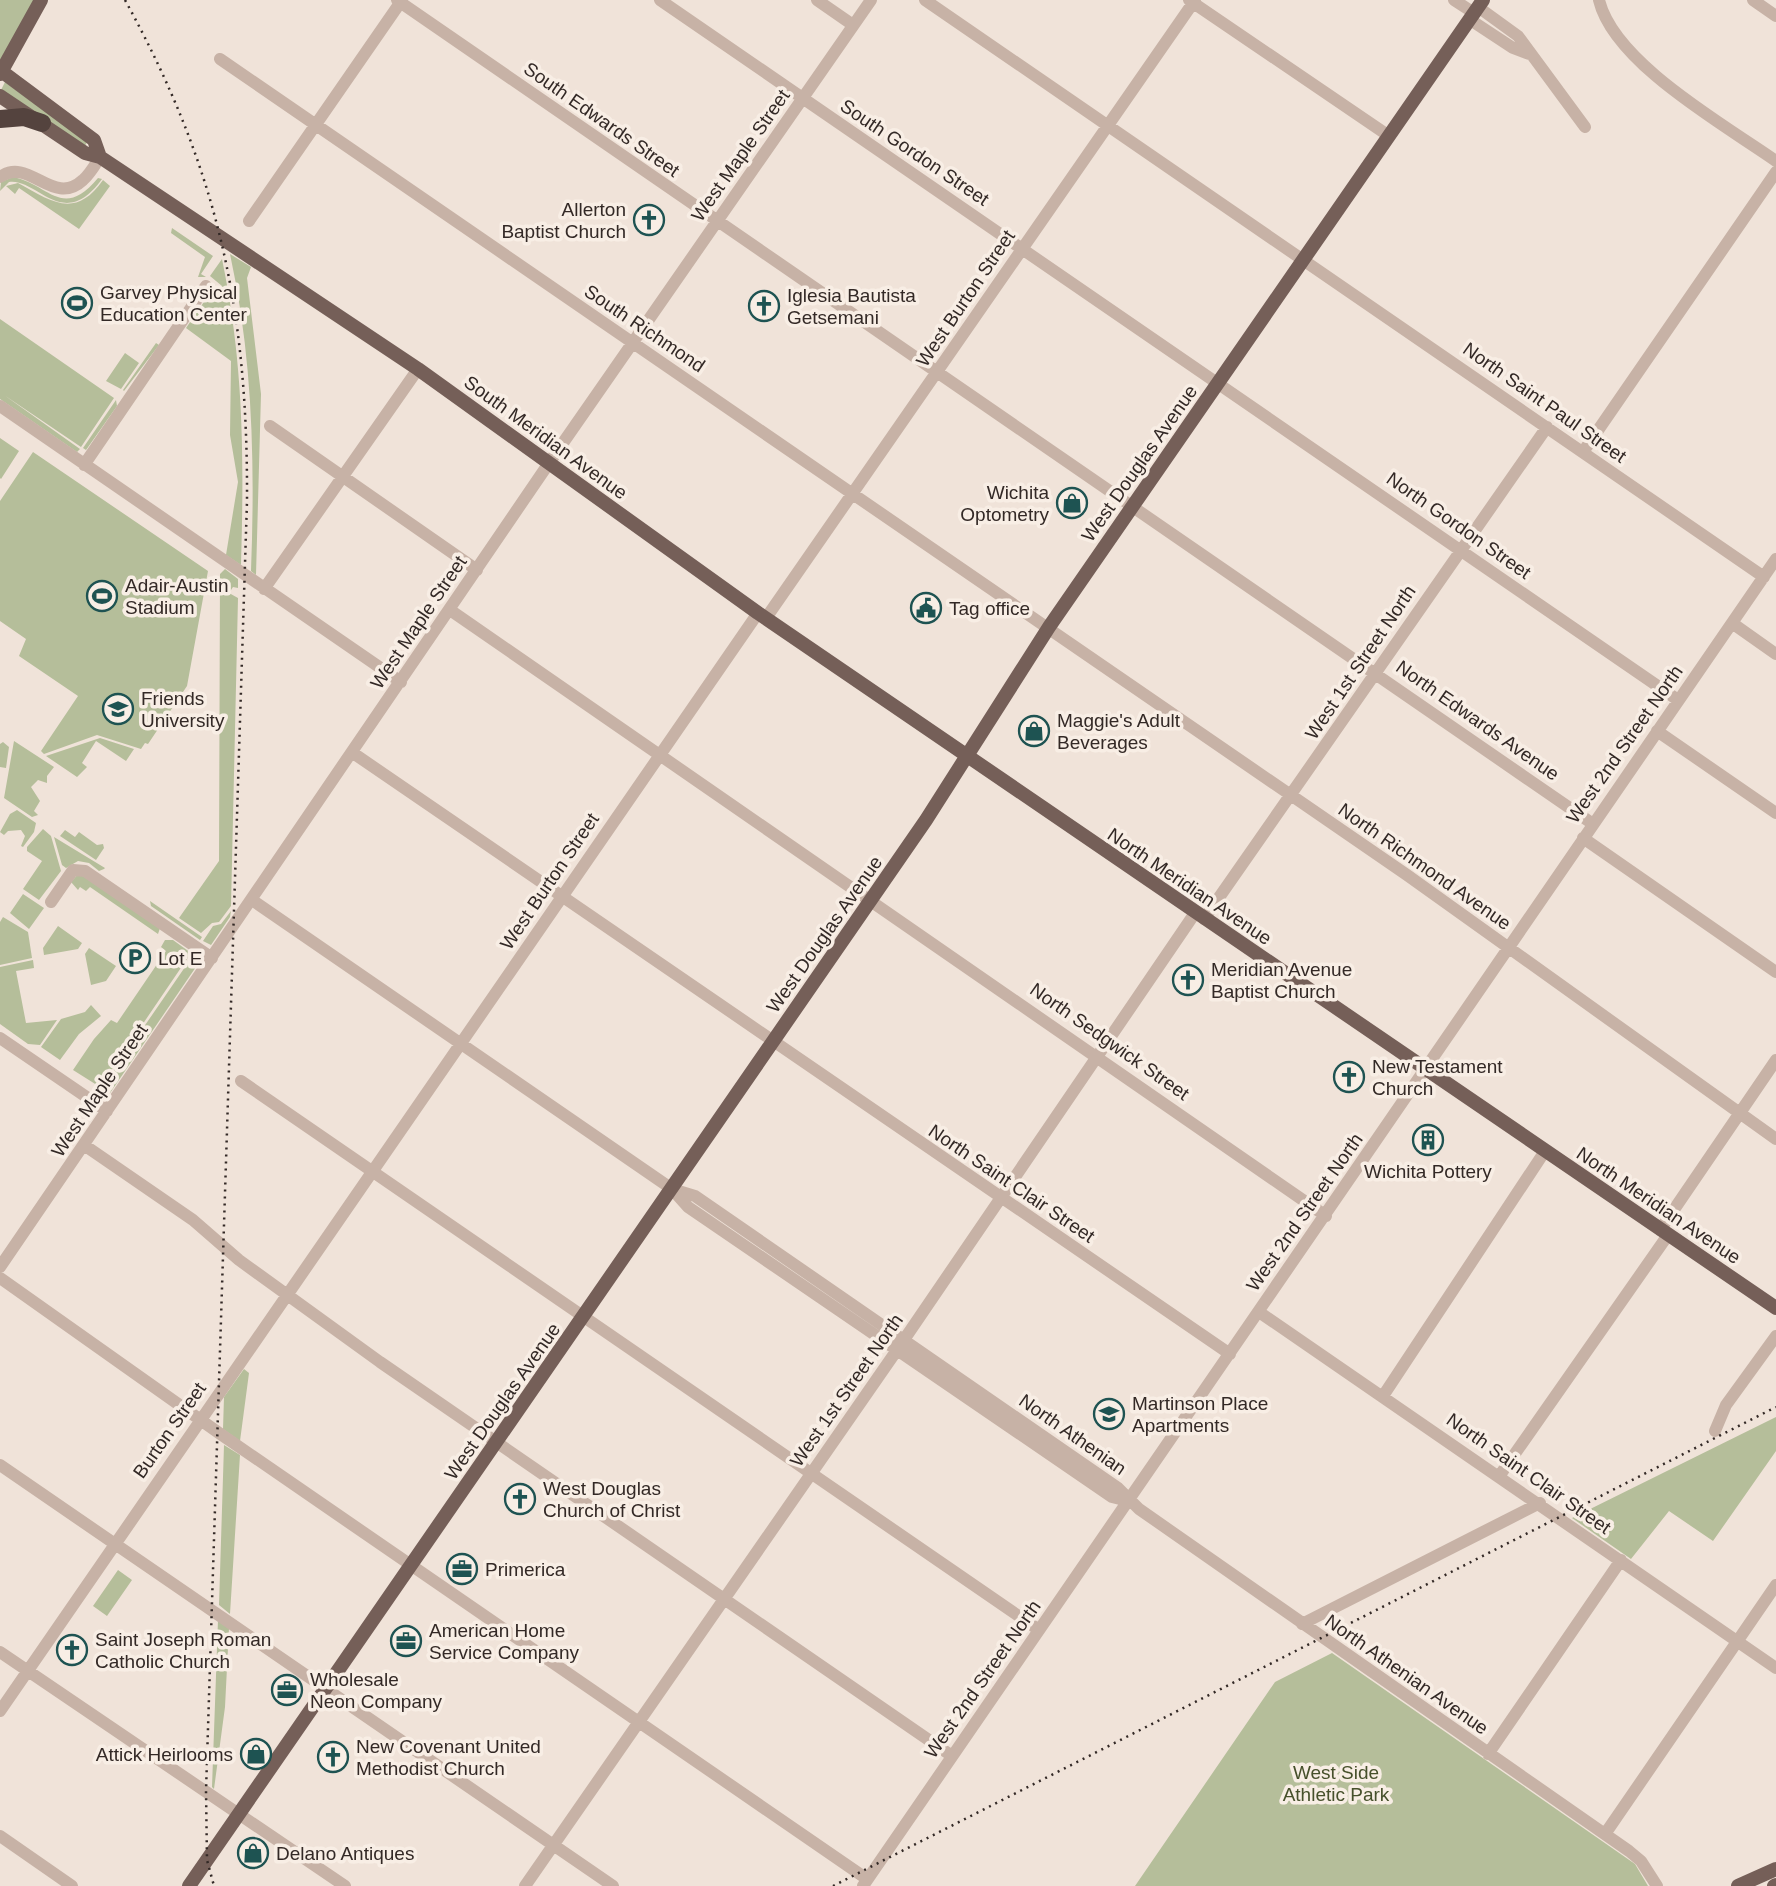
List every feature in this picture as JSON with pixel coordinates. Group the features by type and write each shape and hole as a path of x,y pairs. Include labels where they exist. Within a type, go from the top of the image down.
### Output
{"highway":[{"path":"0,119 24,117 42,123"}],"main road":[{"path":"1,72 41,0"},
{"name":"West Douglas Avenue","path":"189,1886 872,899 1049,628 1476,10"},
{"name":"South Meridian Avenue","path":"1,72 94,140 100,157"},
{"name":"South Meridian Avenue","path":"0,96 85,153 100,157 418,369 762,615 966,754"},
{"name":"North Meridian Avenue","path":"966,754 1199,916 1776,1308"},
{"path":"1738,1886 1776,1869"}],"street":[{"name":"South Gordon Street","path":"660,0 1218,383"},
{"path":"817,0 853,25"},
{"name":"West Maple Street","path":"0,1266 549,463 871,0"},
{"name":"North Saint Paul Street","path":"925,0 1764,577"},
{"path":"1454,0 1476,10 1513,48 1530,54 1585,127"},
{"path":"1599,0 1606,17 1641,66 1776,161"},
{"path":"1753,0 1776,16"},
{"path":"248,220 400,1"},
{"name":"South Edwards Street","path":"400,1 717,222 1134,505"},
{"path":"1192,1 1389,135"},
{"name":"West Burton Street","path":"373,1172 659,754 852,494 1192,1"},
{"name":"South Richmond","path":"220,59 1049,628"},
{"path":"0,177 7,172 24,172 55,189 69,190 83,180 100,157"},
{"path":"1583,452 1776,172"},
{"path":"84,465 206,286"},
{"path":"264,589 418,369"},
{"name":"North Gordon Street","path":"1218,383 1678,700"},
{"path":"0,407 401,682"},
{"path":"270,426 477,570"},
{"name":"West 1st Street North","path":"525,1886 1098,1056 1199,916 1291,796 1547,427"},
{"name":"North Edwards Avenue","path":"1134,505 1593,824"},
{"name":"West 2nd Street North","path":"865,1882 1776,559"},
{"name":"North Sedgwick Street","path":"450,610 872,899 1326,1216"},
{"path":"1732,623 1776,654"},
{"name":"North Richmond Avenue","path":"1049,628 1776,1139"},
{"path":"1657,731 1776,813"},
{"name":"North Saint Clair Street","path":"353,753 1000,1199 1230,1354"},
{"path":"1583,838 1776,972"},
{"path":"51,902 73,870 85,871 212,958"},
{"name":"North Athenian","path":"252,900 672,1189 695,1196 1112,1497 1128,1501"},
{"path":"0,1038 107,1111"},
{"path":"1500,1475 1776,1060"},
{"path":"241,1081 1039,1630"},
{"path":"84,1145 193,1220 239,1260 286,1295 952,1756"},
{"path":"1383,1396 1545,1150"},
{"name":"Burton Street","path":"0,1711 200,1418 373,1172"},
{"path":"0,1278 865,1882"},
{"name":"North Saint Clair Street","path":"1259,1312 1500,1475 1776,1668"},
{"path":"1715,1431 1726,1405 1776,1336"},
{"path":"0,1465 613,1886"},
{"name":"North Athenian Avenue","path":"1128,1501 1605,1834 1641,1861 1657,1886"},
{"path":"1303,1625 1540,1503"},
{"path":"1489,1754 1621,1560"},
{"path":"1605,1834 1776,1585"},
{"path":"0,1653 345,1886"},
{"path":"0,1836 72,1886"}],"green space":[{"path":"0,0 35,0 0,61"},
{"path":"5,82 87,142 85,146 1,90"},
{"path":"13,177 65,198 75,197 98,178 102,179 88,194 75,202 63,203 20,183 9,182 0,191 1,182"},
{"path":"103,180 110,186 79,229 19,188 15,194 6,186 18,183 52,201 73,203 83,200"},
{"path":"172,228 213,256 201,274 206,277 198,277 205,257 171,233"},
{"path":"230,254 251,267 247,278 261,394 256,575 251,571 253,491 248,372"},
{"path":"222,259 235,337 241,411 241,565 226,555 238,482 230,435 231,361 186,328 208,296 215,291 218,293 222,286 210,276"},
{"path":"0,319 114,398 81,447 4,395 80,449 77,452 0,399"},
{"path":"156,343 159,345 124,391 123,390"},
{"path":"125,353 139,363 121,389 106,381"},
{"path":"116,400 117,406 86,450 83,448"},
{"path":"0,438 19,451 1,479 0,478"},
{"name":"Adair-Austin Stadium","path":"33,452 208,571 187,686 148,744 145,743 141,749 97,735 44,754 41,751 78,696 19,656 26,639 0,621 0,501"},
{"path":"225,569 238,579 238,588 233,587 229,593 238,598 231,906 219,922 212,923 201,933 179,918 219,861 220,574"},
{"path":"100,738 134,749 126,761 96,741 82,763 87,767 77,777 46,756"},
{"path":"14,741 54,767 47,776 47,783 38,780 31,787 40,801 34,811 38,815 32,817 4,798"},
{"path":"3,742 9,747 6,768 0,767 0,744"},
{"path":"17,810 36,823 34,832 23,847 21,846 25,836 21,830 8,831 4,835 0,832 10,814"},
{"path":"43,829 51,836 61,871 39,900 23,889 42,861 27,851 27,847"},
{"path":"65,830 75,837 79,832 97,845 103,844 104,848 96,860 60,836"},
{"path":"54,837 105,868 99,871 89,863 78,861 66,868 62,865"},
{"path":"79,873 160,928 158,934 90,887 86,891 80,887 78,890 71,882"},
{"path":"23,894 44,908 29,929 10,913"},
{"path":"150,901 202,937 200,940 151,906"},
{"path":"231,911 230,917 211,945 203,941 213,926 221,924"},
{"path":"3,917 28,932 32,958 0,965 0,922"},
{"path":"58,926 82,943 78,949 44,955 43,948"},
{"path":"165,940 173,940 191,953 100,1087 73,1070 111,1020 117,1023 166,951 161,947"},
{"path":"89,948 116,966 106,981 91,985 85,954"},
{"path":"194,954 198,964 108,1096 104,1098 97,1095"},
{"path":"33,960 34,968 16,971 26,1023 57,1020 40,1045 28,1044 0,1024 0,967"},
{"path":"91,1005 101,1016 79,1034 60,1060 41,1047 61,1019 85,1012"},
{"path":"244,1369 249,1373 240,1441 223,1429 224,1397"},
{"path":"1776,1417 1776,1451 1713,1541 1669,1511 1631,1559 1572,1518"},
{"path":"224,1445 240,1455 230,1614 219,1605"},
{"path":"118,1570 132,1580 107,1616 93,1606"},
{"path":"218,1620 229,1628 225,1707 214,1789 212,1787"},
{"name":"West Side Athletic Park","path":"1332,1653 1635,1864 1648,1886 1135,1886 1275,1682"}],"railway":[{"path":"125,0 157,62 205,182 233,303 246,431 247,501 206,1791 207,1860 214,1886"},
{"path":"833,1886 1776,1407"}],"place":[{"name":"Allerton Baptist Church","path":"649,220"},
{"name":"Garvey Physical Education Center","path":"77,303"},
{"name":"Iglesia Bautista Getsemani","path":"764,306"},
{"name":"Wichita Optometry","path":"1072,503"},
{"name":"Adair-Austin Stadium","path":"102,596"},
{"name":"Tag office","path":"926,608"},
{"name":"Friends University","path":"118,709"},
{"name":"Maggie's Adult Beverages","path":"1034,731"},
{"name":"Lot E","path":"135,958"},
{"name":"Meridian Avenue Baptist Church","path":"1188,980"},
{"name":"New Testament Church","path":"1349,1077"},
{"name":"Wichita Pottery","path":"1428,1140"},
{"name":"Martinson Place Apartments","path":"1109,1414"},
{"name":"West Douglas Church of Christ","path":"520,1499"},
{"name":"Primerica","path":"462,1569"},
{"name":"American Home Service Company","path":"406,1641"},
{"name":"Saint Joseph Roman Catholic Church","path":"72,1650"},
{"name":"Wholesale Neon Company","path":"287,1690"},
{"name":"Attick Heirlooms","path":"256,1754"},
{"name":"New Covenant United Methodist Church","path":"333,1757"},
{"name":"Delano Antiques","path":"253,1853"}]}
